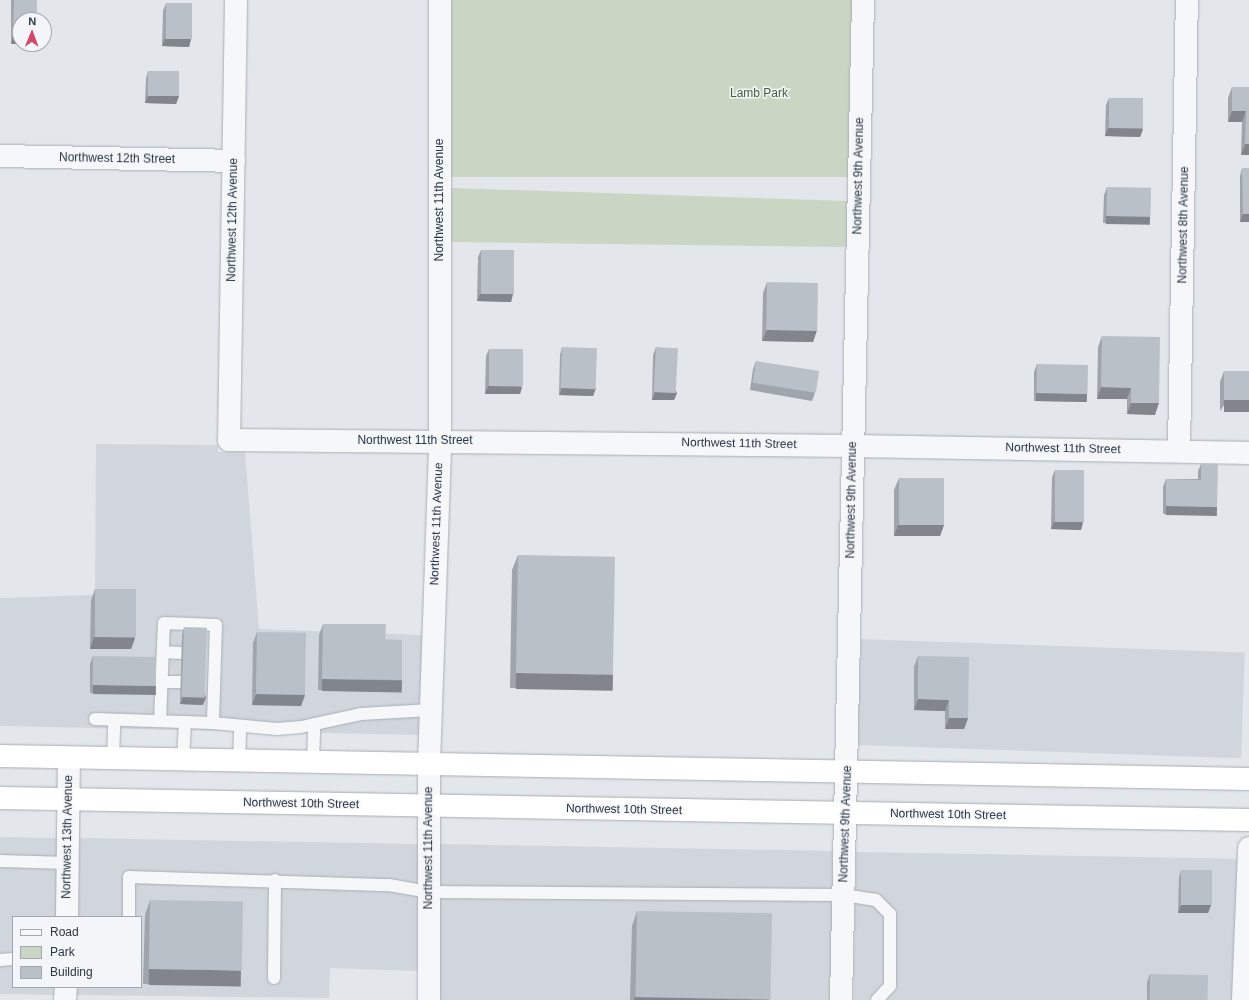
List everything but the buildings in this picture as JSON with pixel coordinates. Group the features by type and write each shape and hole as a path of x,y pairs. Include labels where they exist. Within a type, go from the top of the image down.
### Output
{"highway":[{"path":"0,756 239,762 313,762 1249,779"},
{"name":"Northwest 10th Street","path":"0,798 429,807 1249,820"}],"street":[{"name":"Northwest 12th Avenue","path":"229,440 236,0"},
{"name":"Northwest 11th Avenue","path":"429,1000 429,807 440,441 440,0"},
{"name":"Northwest 9th Avenue","path":"841,1000 848,772 853,446 863,0"},
{"name":"Northwest 8th Avenue","path":"1179,450 1187,0"},
{"name":"Northwest 12th Street","path":"0,156 234,161"},
{"name":"Northwest 11th Street","path":"229,440 440,441 1179,450 1249,453"},
{"name":"Northwest 13th Avenue","path":"67,916 69,758"},
{"path":"1243,1000 1247,960 1249,848"},
{"path":"65,1000 66,988"}],"lane":[{"path":"160,721 164,623 216,625 210,653 209,683 213,723"},
{"path":"163,652 181,653"},
{"path":"162,682 181,682"},
{"path":"95,719 213,723 240,727 277,729 314,724 361,714 431,710"},
{"path":"113,758 114,720"},
{"path":"183,760 185,722"},
{"path":"313,762 314,724"},
{"path":"239,762 240,727"},
{"path":"0,861 68,863"},
{"path":"129,916 129,877 389,884 429,892 844,895 876,900 890,914 890,986 877,1000"},
{"path":"274,978 275,880"},
{"path":"0,960 12,959"}],"shaded area":[{"path":"96,444 218,445 218,452 245,452 259,629 423,635 420,735 0,726 0,598 95,595"},
{"path":"861,639 1245,652 1241,758 857,745"},
{"path":"0,837 57,838 56,916 12,916 12,988 55,988 55,995 0,994"},
{"path":"78,838 418,844 418,971 330,968 329,998 76,995 76,988 142,988 142,916 77,916"},
{"path":"440,844 835,851 832,1000 437,1000"},
{"path":"856,852 1238,859 1235,1000 853,1000"}],"green space":[{"name":"Lamb Park","path":"440,0 863,0 863,177 440,177"},
{"path":"451,188 848,201 847,247 451,242"}]}
